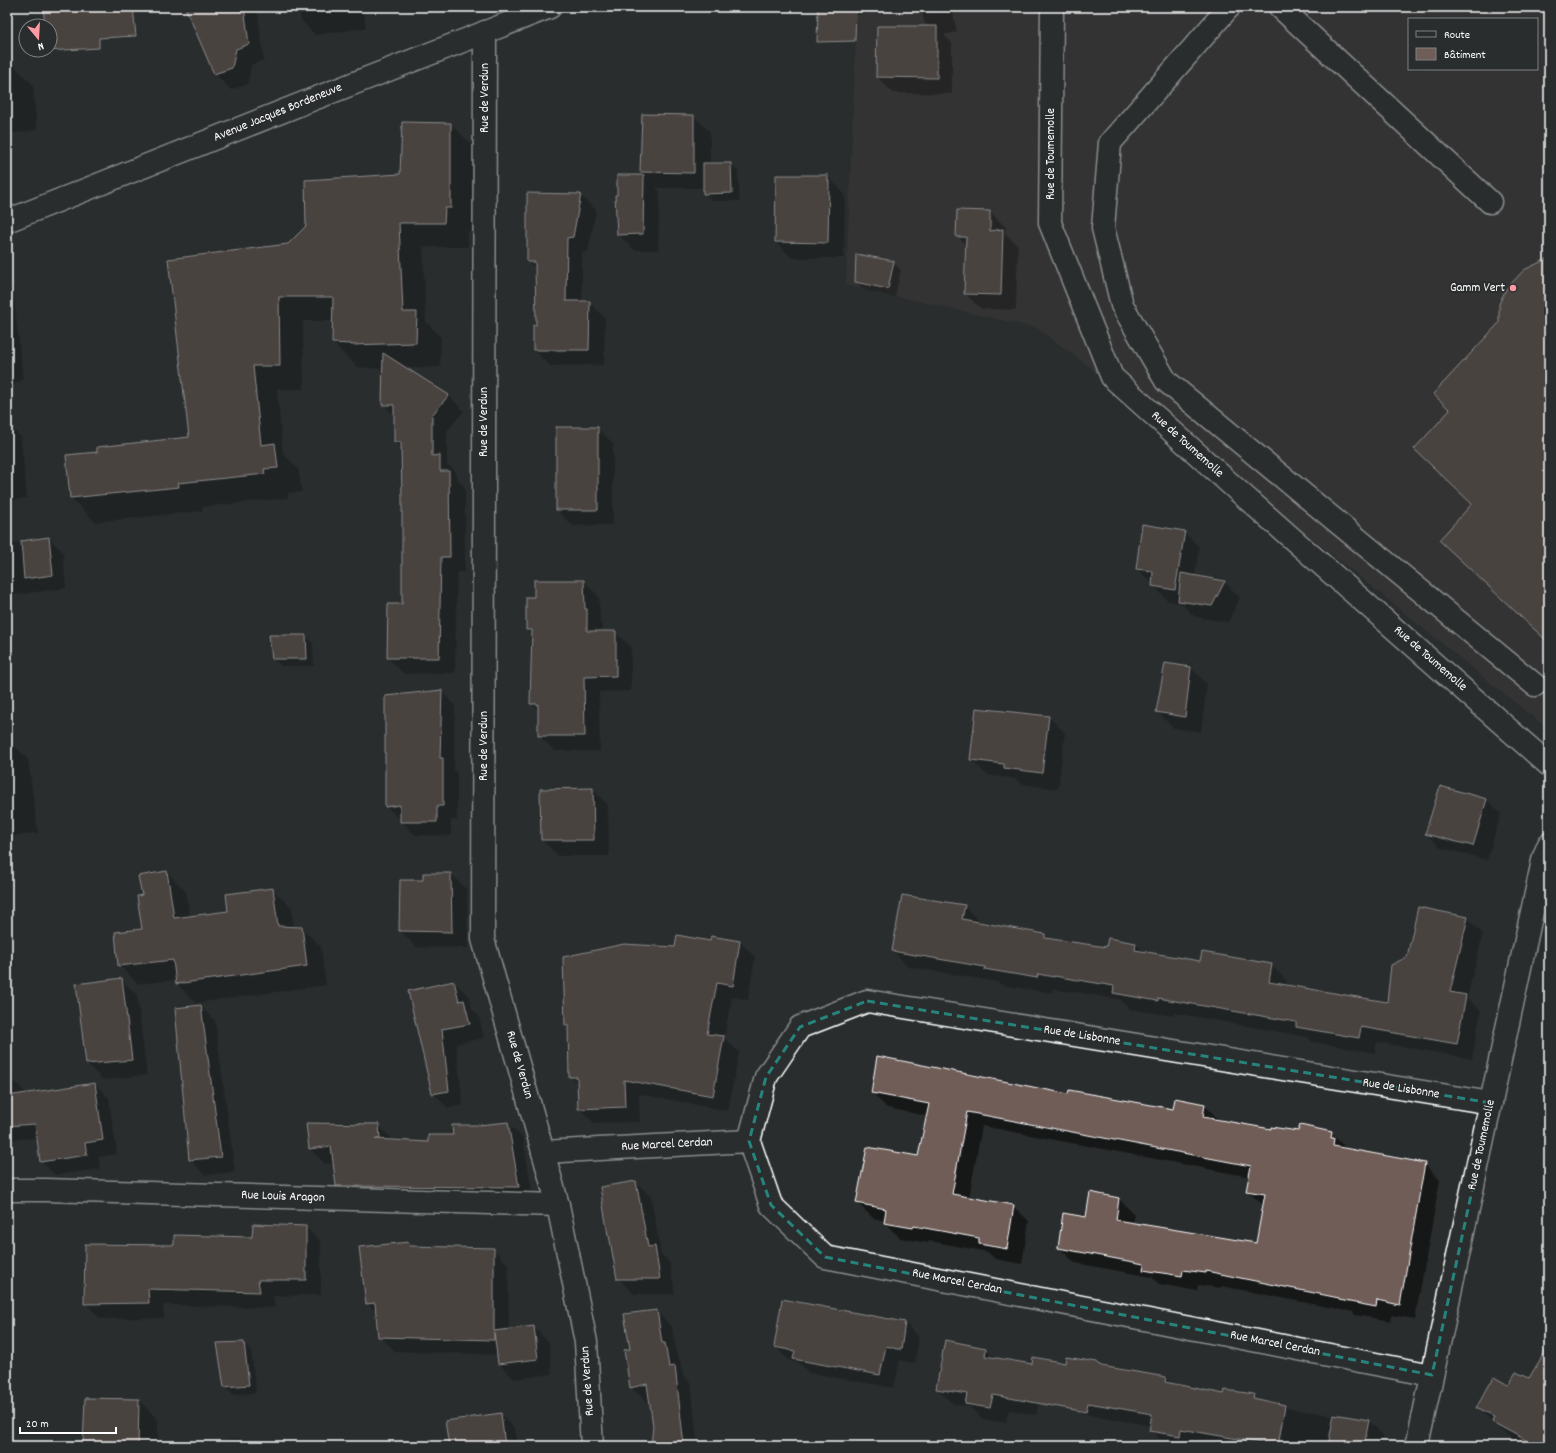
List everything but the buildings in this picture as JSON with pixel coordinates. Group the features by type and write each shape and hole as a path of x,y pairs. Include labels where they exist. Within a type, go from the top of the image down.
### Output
{"street":[{"name":"Avenue Jacques Bordeneuve","path":"7,221 550,7"},
{"name":"Rue de Toumemolle","path":"1052,7 1050,223 1112,377 1236,489 1549,765"},
{"path":"1229,7 1110,143 1103,228 1122,305 1166,381 1535,685"},
{"path":"1280,7 1490,202"},
{"name":"Rue de Verdun","path":"485,32 483,939 558,1205 586,1342 592,1446"},
{"name":"Rue de Toumemolle","path":"1417,1446 1544,856 1549,844"},
{"name":"Rue de Lisbonne","path":"749,1141 766,1077 800,1028 867,1001 1491,1103"},
{"name":"Rue Marcel Cerdan","path":"543,1152 749,1141 771,1205 825,1257 1432,1375"},
{"name":"Rue Louis Aragon","path":"7,1190 53,1190 558,1205"}],"highlighted area":[{"path":"867,1001 1491,1103 1432,1375 825,1257 771,1205 749,1141 766,1077 800,1027"}],"shaded area":[{"path":"1074,7 1549,7 1549,730 1224,467 1037,328 846,285 857,14 1073,11"}],"place":[{"name":"Gamm Vert","path":"1513,288"}]}
